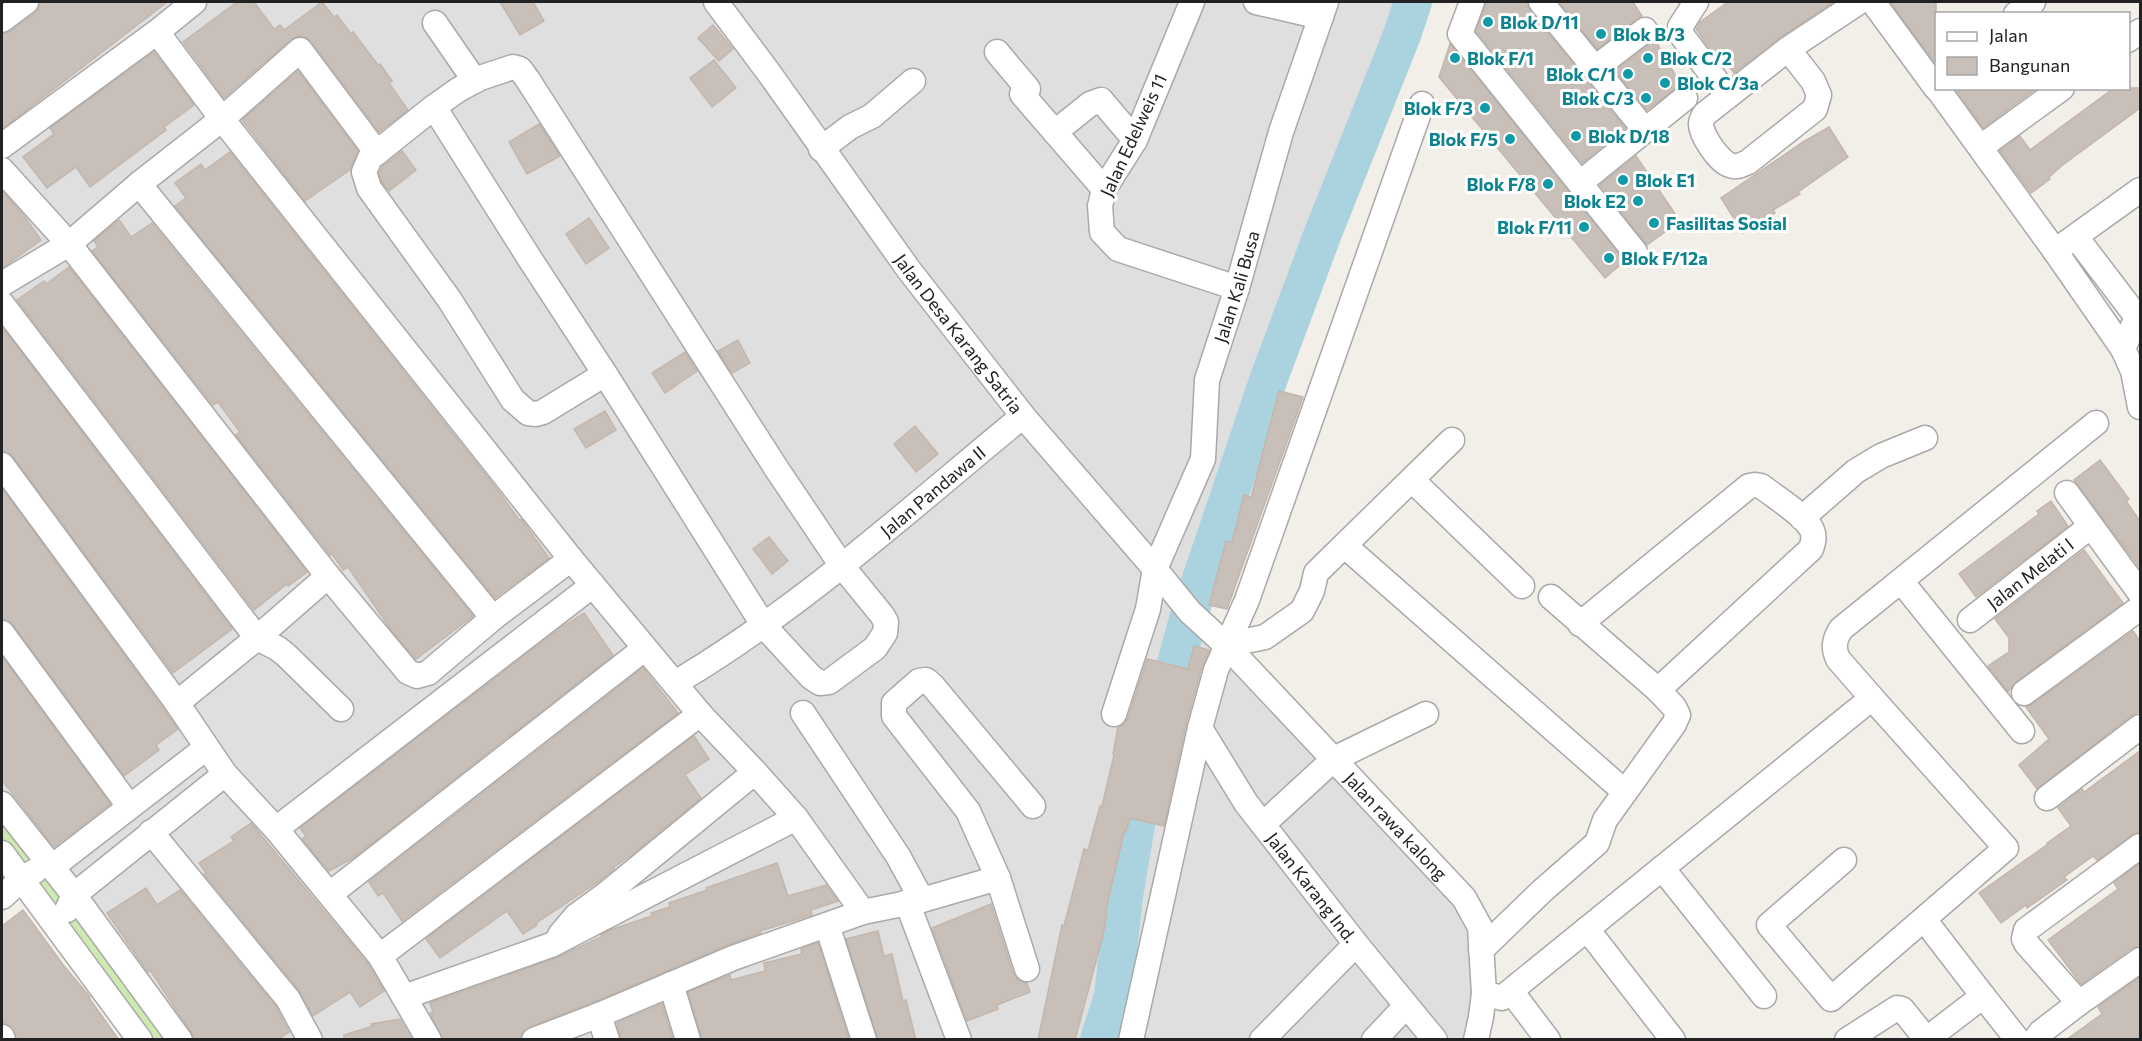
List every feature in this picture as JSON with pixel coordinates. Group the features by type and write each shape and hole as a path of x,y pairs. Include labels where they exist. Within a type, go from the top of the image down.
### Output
{"street":[{"path":"2,20 26,2"},
{"path":"2,146 194,2"},
{"name":"Jalan Desa Karang Satria","path":"716,2 909,270 1023,417 1190,612 1227,645"},
{"name":"Jalan Edelweis 11","path":"1192,2 1134,140 1104,189 1100,206 1102,232 1118,249 1237,288"},
{"path":"1256,2 1324,9"},
{"path":"1472,2 1460,34 1635,252"},
{"path":"1542,2 1645,130"},
{"path":"1696,2 1680,27 1683,37 1728,96"},
{"path":"1788,49 1813,81 1819,95 1815,109 1748,162 1739,167 1729,165 1722,160 1705,138 1701,124 1705,114 1788,49 1859,2"},
{"path":"1873,2 1935,83"},
{"path":"2019,12 2032,2"},
{"name":"Jalan Kali Busa","path":"1114,714 1148,609 1203,459 1207,380 1237,288 1281,132 1324,9"},
{"path":"435,23 475,81"},
{"path":"1594,69 1645,30"},
{"path":"157,32 222,119 571,559 700,714 756,772 796,818 863,912"},
{"path":"2,284 69,244 139,184 222,119 300,50 377,153"},
{"path":"997,52 1028,89 1022,94 1104,189"},
{"path":"434,107 605,374 764,626 811,677 820,683 829,682 875,648 885,633 886,622 842,566 776,468 520,69 513,67 475,81 434,107 370,158 364,172 369,188 449,299 507,393 519,407 536,414 543,412 605,374"},
{"path":"821,149 850,127 873,116 913,81"},
{"path":"1940,90 2123,349 2133,371 2140,407"},
{"path":"1981,147 2059,90"},
{"path":"1580,183 1685,98"},
{"path":"1055,132 1090,104 1101,100 1134,140"},
{"path":"1131,1040 1200,728 1216,670 1247,600 1422,104"},
{"path":"2,170 69,244 328,576 408,672 417,676 428,673 493,618 571,559"},
{"path":"139,184 493,618"},
{"path":"2055,251 2140,190"},
{"path":"2076,237 2139,316 2123,349"},
{"path":"2,304 257,638 286,655 341,709"},
{"name":"Jalan Pandawa II","path":"685,676 764,626 842,566 1023,417"},
{"path":"1844,860 1769,924 1831,999 2006,848 1838,659 1835,652 1835,639 1841,629 2096,423"},
{"path":"1802,518 1856,471 1881,456 1925,438"},
{"path":"1227,645 1265,637 1302,610 1312,591 1316,573 1413,481 1452,440"},
{"path":"2,465 177,703 225,774 276,829 380,956 429,1040"},
{"path":"1413,481 1522,586"},
{"path":"1580,624 1749,486 1761,486 1802,518 1813,531 1814,540 1811,549 1658,690"},
{"path":"2067,493 2140,593"},
{"name":"Jalan Melati I","path":"1970,620 2091,526"},
{"path":"1345,546 1625,792"},
{"path":"177,703 328,576"},
{"path":"1901,581 2022,731"},
{"path":"276,829 593,585"},
{"path":"1481,950 1542,891 1597,843 1605,820 1674,724 1678,715 1674,707 1658,690 1551,597"},
{"path":"2024,693 2140,608"},
{"path":"2,633 129,806"},
{"name":"Jalan rawa kalong","path":"1227,645 1464,898 1480,927 1484,993 1476,1040"},
{"path":"330,894 644,649"},
{"path":"1028,969 998,878 968,811 894,716 894,703 919,681 926,680 1033,806"},
{"path":"1484,993 1502,998 1872,698"},
{"path":"803,712 903,862 959,1040"},
{"path":"380,956 700,714"},
{"path":"1272,816 1334,759 1426,714"},
{"path":"2047,798 2140,727"},
{"name":"Jalan Karang Ind.","path":"1200,728 1246,803 1356,944 1435,1040"},
{"path":"2,897 22,879 49,865 206,748"},
{"path":"551,945 576,916 756,772"},
{"path":"58,928 74,895 225,774"},
{"path":"2,804 74,895 180,1040"},
{"path":"404,997 551,945 796,818"},
{"path":"151,832 288,999 310,1040"},
{"path":"2079,1003 2026,943 2024,935 2026,930 2140,846"},
{"path":"2,853 140,1040"},
{"path":"1662,868 1764,996"},
{"path":"534,1040 733,958 863,912 915,901 998,878"},
{"path":"827,925 864,1040"},
{"path":"1587,929 1673,1040"},
{"path":"1933,931 2017,1039"},
{"path":"1262,1040 1356,944"},
{"path":"2034,1040 2040,1032 2140,960"},
{"path":"671,984 688,1040"},
{"path":"1510,991 1548,1040"},
{"path":"1847,1040 1897,1008 1902,1009 1927,1039 1983,996"},
{"path":"1374,1040 1406,1006"},
{"path":"599,1015 607,1040"}],"shaded area":[{"path":"2,2 1413,2 1269,378 1190,612 1474,916 1476,1039 180,1039 2,804"}],"green space":[{"path":"2,804 180,1039 140,1039 2,853"}],"building":[{"path":"40,2 167,2 2,129 2,34 11,31 35,13"},
{"path":"237,2 254,2 274,29 280,25 284,30 322,2 334,17 337,15 351,34 353,32 378,65 380,64 392,81 389,83 408,110 379,132 311,41 306,37 298,36 291,39 224,98 183,42"},
{"path":"500,2 533,2 544,21 520,35"},
{"path":"1486,2 1527,2 1530,11 1625,128 1582,163 1476,31"},
{"path":"1559,2 1633,2 1642,16 1597,49"},
{"path":"1728,2 1834,2 1779,38 1734,73 1719,53 1715,56 1696,29 1700,22"},
{"path":"1890,2 1936,2 1935,63"},
{"path":"713,25 733,49 719,61 698,38"},
{"path":"1655,40 1681,85 1647,110 1615,71"},
{"path":"1450,44 1625,261 1605,278 1439,77"},
{"path":"154,52 194,105 164,127 166,130 90,187 76,167 47,188 23,157 54,134 50,128"},
{"path":"714,60 736,88 712,107 690,78"},
{"path":"298,71 358,151 351,169 305,201 242,120"},
{"path":"2140,88 2140,108 2064,164 2049,177 2050,179 2031,193 2000,151 2020,136 2030,150 2111,90"},
{"path":"1956,90 2034,90 1983,128"},
{"path":"539,124 560,156 527,174 509,142"},
{"path":"1829,127 1848,157 1798,192 1800,194 1773,210 1775,213 1743,233 1721,198"},
{"path":"402,151 416,170 389,191 379,173 382,167"},
{"path":"230,152 519,520 521,519 549,558 495,598 175,206 186,198 175,183 201,164 205,170"},
{"path":"1636,156 1680,221 1647,245 1600,185"},
{"path":"2,191 41,240 2,268"},
{"path":"589,218 609,248 586,264 566,234"},
{"path":"119,220 131,237 152,223 473,616 416,659 392,631 348,567 343,570 332,554 330,555 236,435 240,432 218,402 213,405 92,251 98,247 94,241"},
{"path":"69,267 307,572 288,586 287,584 254,610 17,300 44,281 46,284"},
{"path":"2,327 232,629 173,673 13,457 8,452 2,451"},
{"path":"738,340 750,363 732,373 718,351"},
{"path":"685,352 697,371 665,393 652,373"},
{"path":"1279,391 1303,397 1227,609 1209,605 1226,541 1232,542 1244,495 1251,497"},
{"path":"605,411 616,430 586,448 574,429"},
{"path":"915,426 938,454 916,472 894,444"},
{"path":"2100,460 2129,499 2126,501 2140,521 2140,568 2074,480"},
{"path":"2,488 178,729 156,745 159,750 124,776 13,625 8,620 2,619"},
{"path":"2051,501 2068,526 1976,597 1959,574 2039,514 2037,511"},
{"path":"769,537 788,561 772,574 753,549"},
{"path":"2084,550 2123,603 2016,682 2008,692 1988,666 2009,652 2009,638 1995,619"},
{"path":"584,613 613,655 353,858 329,871 302,839 306,836 300,828 562,627"},
{"path":"2133,631 2140,641 2140,711 2037,789 2019,765 2049,739 2026,707"},
{"path":"1194,646 1209,650 1202,666 1186,724 1164,826 1130,818 1126,832 1124,832 1105,914 1107,914 1103,935 1075,1040 1038,1040 1062,925 1064,926 1084,849 1088,850 1100,806 1102,806 1118,727 1128,718 1147,659 1188,669"},
{"path":"2,656 110,804 54,847 2,780"},
{"path":"643,668 678,713 402,921 383,893 378,896 369,882"},
{"path":"694,736 709,759 685,775 701,798 598,882 523,934 507,911 440,958 426,939"},
{"path":"2140,751 2140,832 2132,835 2097,860 2093,856 2064,877 2067,880 2001,923 1979,893 2071,826 2058,808 2082,789 2084,792"},
{"path":"251,823 368,964 384,991 360,1007 350,992 313,1016 299,990 204,874 206,873 199,863 234,841 231,837"},
{"path":"777,863 788,896 826,885 838,901 811,910 812,915 760,931 761,933 529,1027 523,1032 520,1040 443,1040 430,1013 433,1012 430,1003 556,958 601,937 610,930 652,916 651,913 670,907 669,903"},
{"path":"2140,863 2140,946 2132,948 2081,984 2048,940 2118,889 2114,883"},
{"path":"146,888 157,905 180,890 276,1007 289,1032 277,1040 196,1040 150,970 148,972 107,913"},
{"path":"991,904 1013,973 1018,980 1027,983 1030,992 997,1005 998,1009 967,1021 932,928"},
{"path":"23,910 90,997 119,1040 17,1040 12,1027 2,1023 2,926"},
{"path":"878,931 884,956 892,954 903,1001 906,1000 916,1040 878,1040 846,939"},
{"path":"818,943 849,1040 702,1040 688,992 730,975 731,980 765,971 764,963 802,954 801,949"},
{"path":"2140,977 2140,1040 2066,1040 2102,1014 2098,1007"},
{"path":"662,1004 673,1040 621,1040 617,1023"},
{"path":"400,1019 412,1040 344,1040 344,1035 373,1026 371,1024"}],"waterway":[{"path":"1162,715 1190,612 1269,378 1413,2"},
{"path":"1099,1040 1113,996 1124,896 1147,770"}],"place":[{"name":"Blok D/11","path":"1488,22"},
{"name":"Blok B/3","path":"1601,34"},
{"name":"Blok F/1","path":"1455,58"},
{"name":"Blok C/2","path":"1648,58"},
{"name":"Blok C/1","path":"1628,74"},
{"name":"Blok C/3a","path":"1665,83"},
{"name":"Blok C/3","path":"1646,98"},
{"name":"Blok F/3","path":"1485,108"},
{"name":"Blok D/18","path":"1576,136"},
{"name":"Blok F/5","path":"1510,139"},
{"name":"Blok E1","path":"1623,180"},
{"name":"Blok F/8","path":"1548,184"},
{"name":"Blok E2","path":"1638,201"},
{"name":"Fasilitas Sosial","path":"1654,223"},
{"name":"Blok F/11","path":"1584,227"},
{"name":"Blok F/12a","path":"1609,258"}]}
